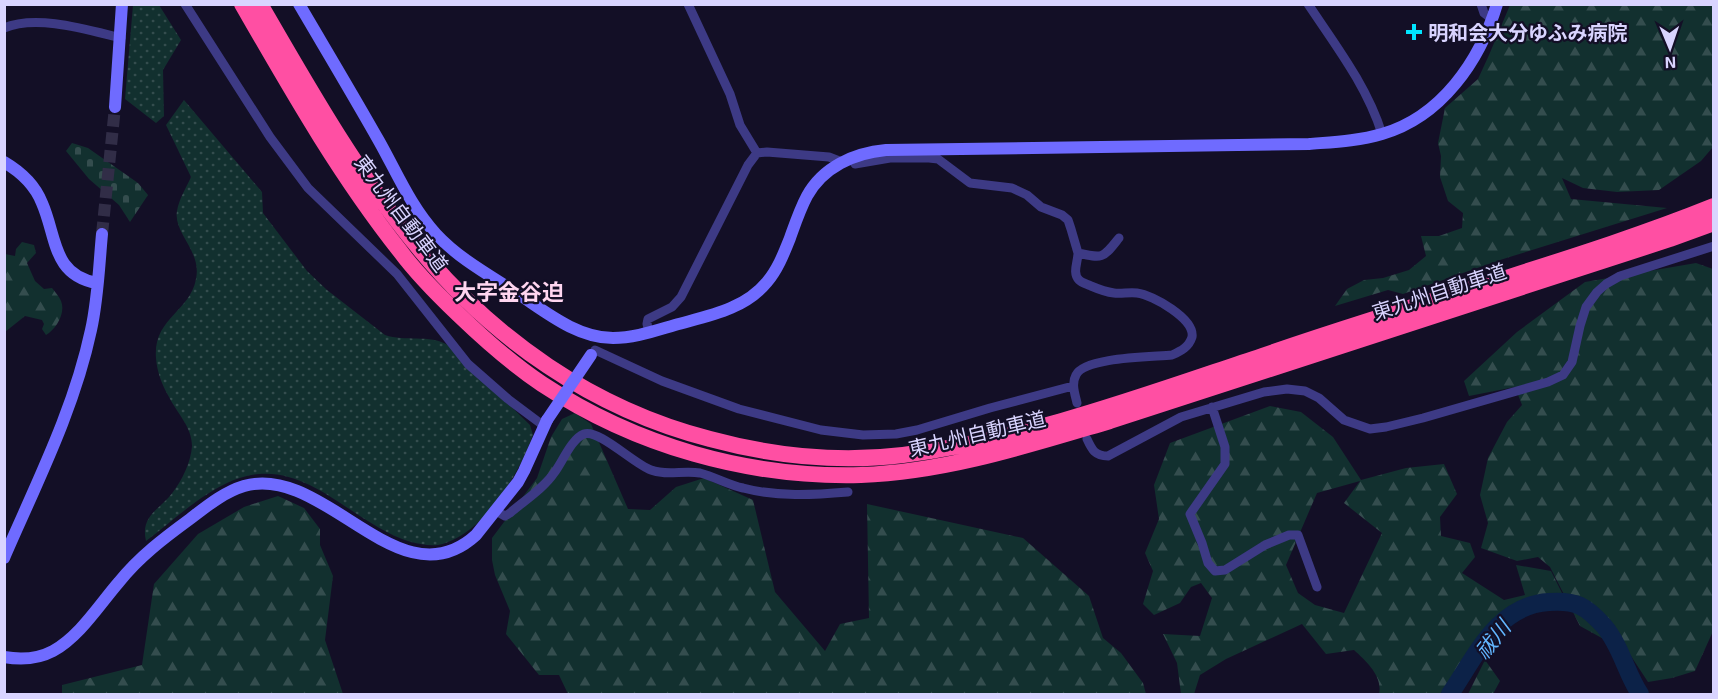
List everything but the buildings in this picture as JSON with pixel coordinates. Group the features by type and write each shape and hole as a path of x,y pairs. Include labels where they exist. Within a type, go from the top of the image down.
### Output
{"highway":[{"name":"東九州自動車道","path":"242,4 301,106 356,193 401,253 440,296 485,340 542,383 594,415 645,438 686,452 771,471 809,475 862,475 904,471 964,462 1041,442 1598,263 1713,223"},
{"name":"東九州自動車道","path":"260,4 316,101 378,194 417,246 452,285 494,325 537,360 617,407 679,431 744,448 809,457 848,459 902,455 1036,429 1584,253 1713,206"}],"street":[{"path":"115,107 122,4"},
{"path":"185,4 270,137 308,188 397,274 468,364 508,399 546,423"},
{"path":"298,4 360,107 414,205 437,235 468,261 551,315 579,331 602,338 620,338 649,332 732,308 746,301 768,280 779,263 811,190 827,172 846,159 864,153 886,150 1309,144 1347,141 1382,134 1419,117 1451,89 1471,63 1492,20 1497,4"},
{"path":"688,4 730,94 741,125 757,153"},
{"path":"1308,4 1371,102 1382,134"},
{"path":"1481,4 1484,13 1492,20"},
{"path":"4,28 22,23 59,24 121,38"},
{"path":"649,332 648,319 672,307 681,297 748,165 757,153 829,157 846,159 855,164 890,158 938,159 970,183 1012,188 1027,195 1041,207 1062,215 1068,220 1078,253 1075,270 1076,278 1080,282 1107,292 1138,293 1148,296 1186,320 1192,332 1190,342 1182,351 1172,355 1102,361 1087,365 1078,371 1073,386 1077,403"},
{"path":"4,162 21,174 38,194 46,212 57,252 65,265 82,279 97,283"},
{"path":"4,558 76,385 93,323 102,234"},
{"path":"1078,253 1099,257 1106,254 1119,238"},
{"path":"1087,439 1097,455 1108,456 1181,417 1264,392 1287,389 1305,391 1319,398 1344,420 1370,429 1423,418 1548,382 1563,375 1572,362 1586,307 1606,284 1620,276 1713,246"},
{"path":"4,657 41,656 62,645 143,556 218,499 243,487 265,483 286,487 320,502 393,545 412,552 431,555 453,552 470,542 496,511 524,471 546,423 602,338"},
{"path":"593,352 739,410 822,430 862,435 896,434 917,430 1073,386"},
{"path":"1212,407 1225,447 1226,464 1190,514 1203,543 1208,563 1215,571 1225,570 1265,545 1289,535 1298,535 1317,587"},
{"path":"496,511 505,516 510,513 552,476 576,440 591,433 637,464 654,472 698,473 737,487 757,491 815,495 848,492"}],"green space":[{"path":"133,5 159,5 181,40 163,70 164,116 156,123 125,99"},
{"path":"1510,5 1713,5 1713,147 1701,161 1659,190 1617,192 1583,188 1562,178 1571,199 1667,208 1500,260 1403,294 1388,290 1335,306 1347,289 1364,280 1383,278 1409,270 1426,256 1421,236 1439,236 1462,228 1463,213 1448,201 1440,177 1441,156 1438,143 1445,108 1478,79"},
{"path":"184,100 262,192 263,213 307,271 327,290 385,335 433,340 448,345 530,425 533,435 509,484 484,516 462,535 438,545 411,542 392,535 318,489 299,480 279,475 259,474 229,482 214,490 146,541 145,532 148,519 180,482 188,464 192,446 187,426 162,383 156,358 160,333 187,300 196,279 195,260 177,219 179,202 191,177 166,125"},
{"path":"72,143 88,148 138,183 148,195 130,222 119,205 89,179 66,151"},
{"path":"22,242 34,245 36,253 27,263 35,281 44,289 52,288 61,301 62,311 59,320 46,335 42,329 44,324 42,320 25,316 5,332 5,254 15,256 16,249"},
{"path":"1696,263 1713,269 1714,629 1695,671 1648,682 1629,653 1580,626 1550,567 1538,557 1517,561 1481,548 1488,523 1480,495 1488,458 1507,422 1522,405 1515,387 1469,396 1464,381 1517,332 1585,282"},
{"path":"1270,406 1301,412 1333,437 1361,480 1406,468 1444,464 1457,494 1440,517 1441,536 1470,543 1475,557 1462,573 1504,600 1525,595 1516,565 1551,571 1570,609 1517,605 1472,646 1459,672 1440,694 1379,694 1380,687 1376,675 1354,650 1326,654 1302,624 1226,659 1200,675 1194,694 1181,694 1177,663 1163,634 1200,636 1212,598 1201,583 1191,587 1180,603 1154,615 1143,604 1153,571 1145,553 1159,519 1154,485 1170,443","holes":["1360,481 1344,503 1382,533 1344,613 1315,605 1298,593 1286,565 1317,493"]},
{"path":"575,413 591,424 628,509 650,510 676,487 704,478 753,500 775,592 825,651 840,624 869,618 867,504 1023,538 1089,596 1103,638 1121,653 1143,683 1146,694 568,694 559,675 539,675 506,634 510,611 495,575 492,538 537,478 551,437 562,419"},
{"path":"278,496 304,508 320,529 320,545 333,576 325,640 343,694 62,694 62,685 142,665 154,584 198,534 244,507"},
{"path":"1485,660 1500,681 1493,694 1468,694"}],"waterway":[{"name":"祓川","path":"1450,694 1479,649 1502,622 1515,612 1531,605 1549,602 1574,603 1586,609 1604,626 1615,642 1640,694"}],"tunnel":[{"path":"102,234 115,107"}],"place":[{"name":"明和会大分ゆふみ病院","path":"1414,32"}],"district":[{"name":"大字金谷迫","path":"509,291"}]}
